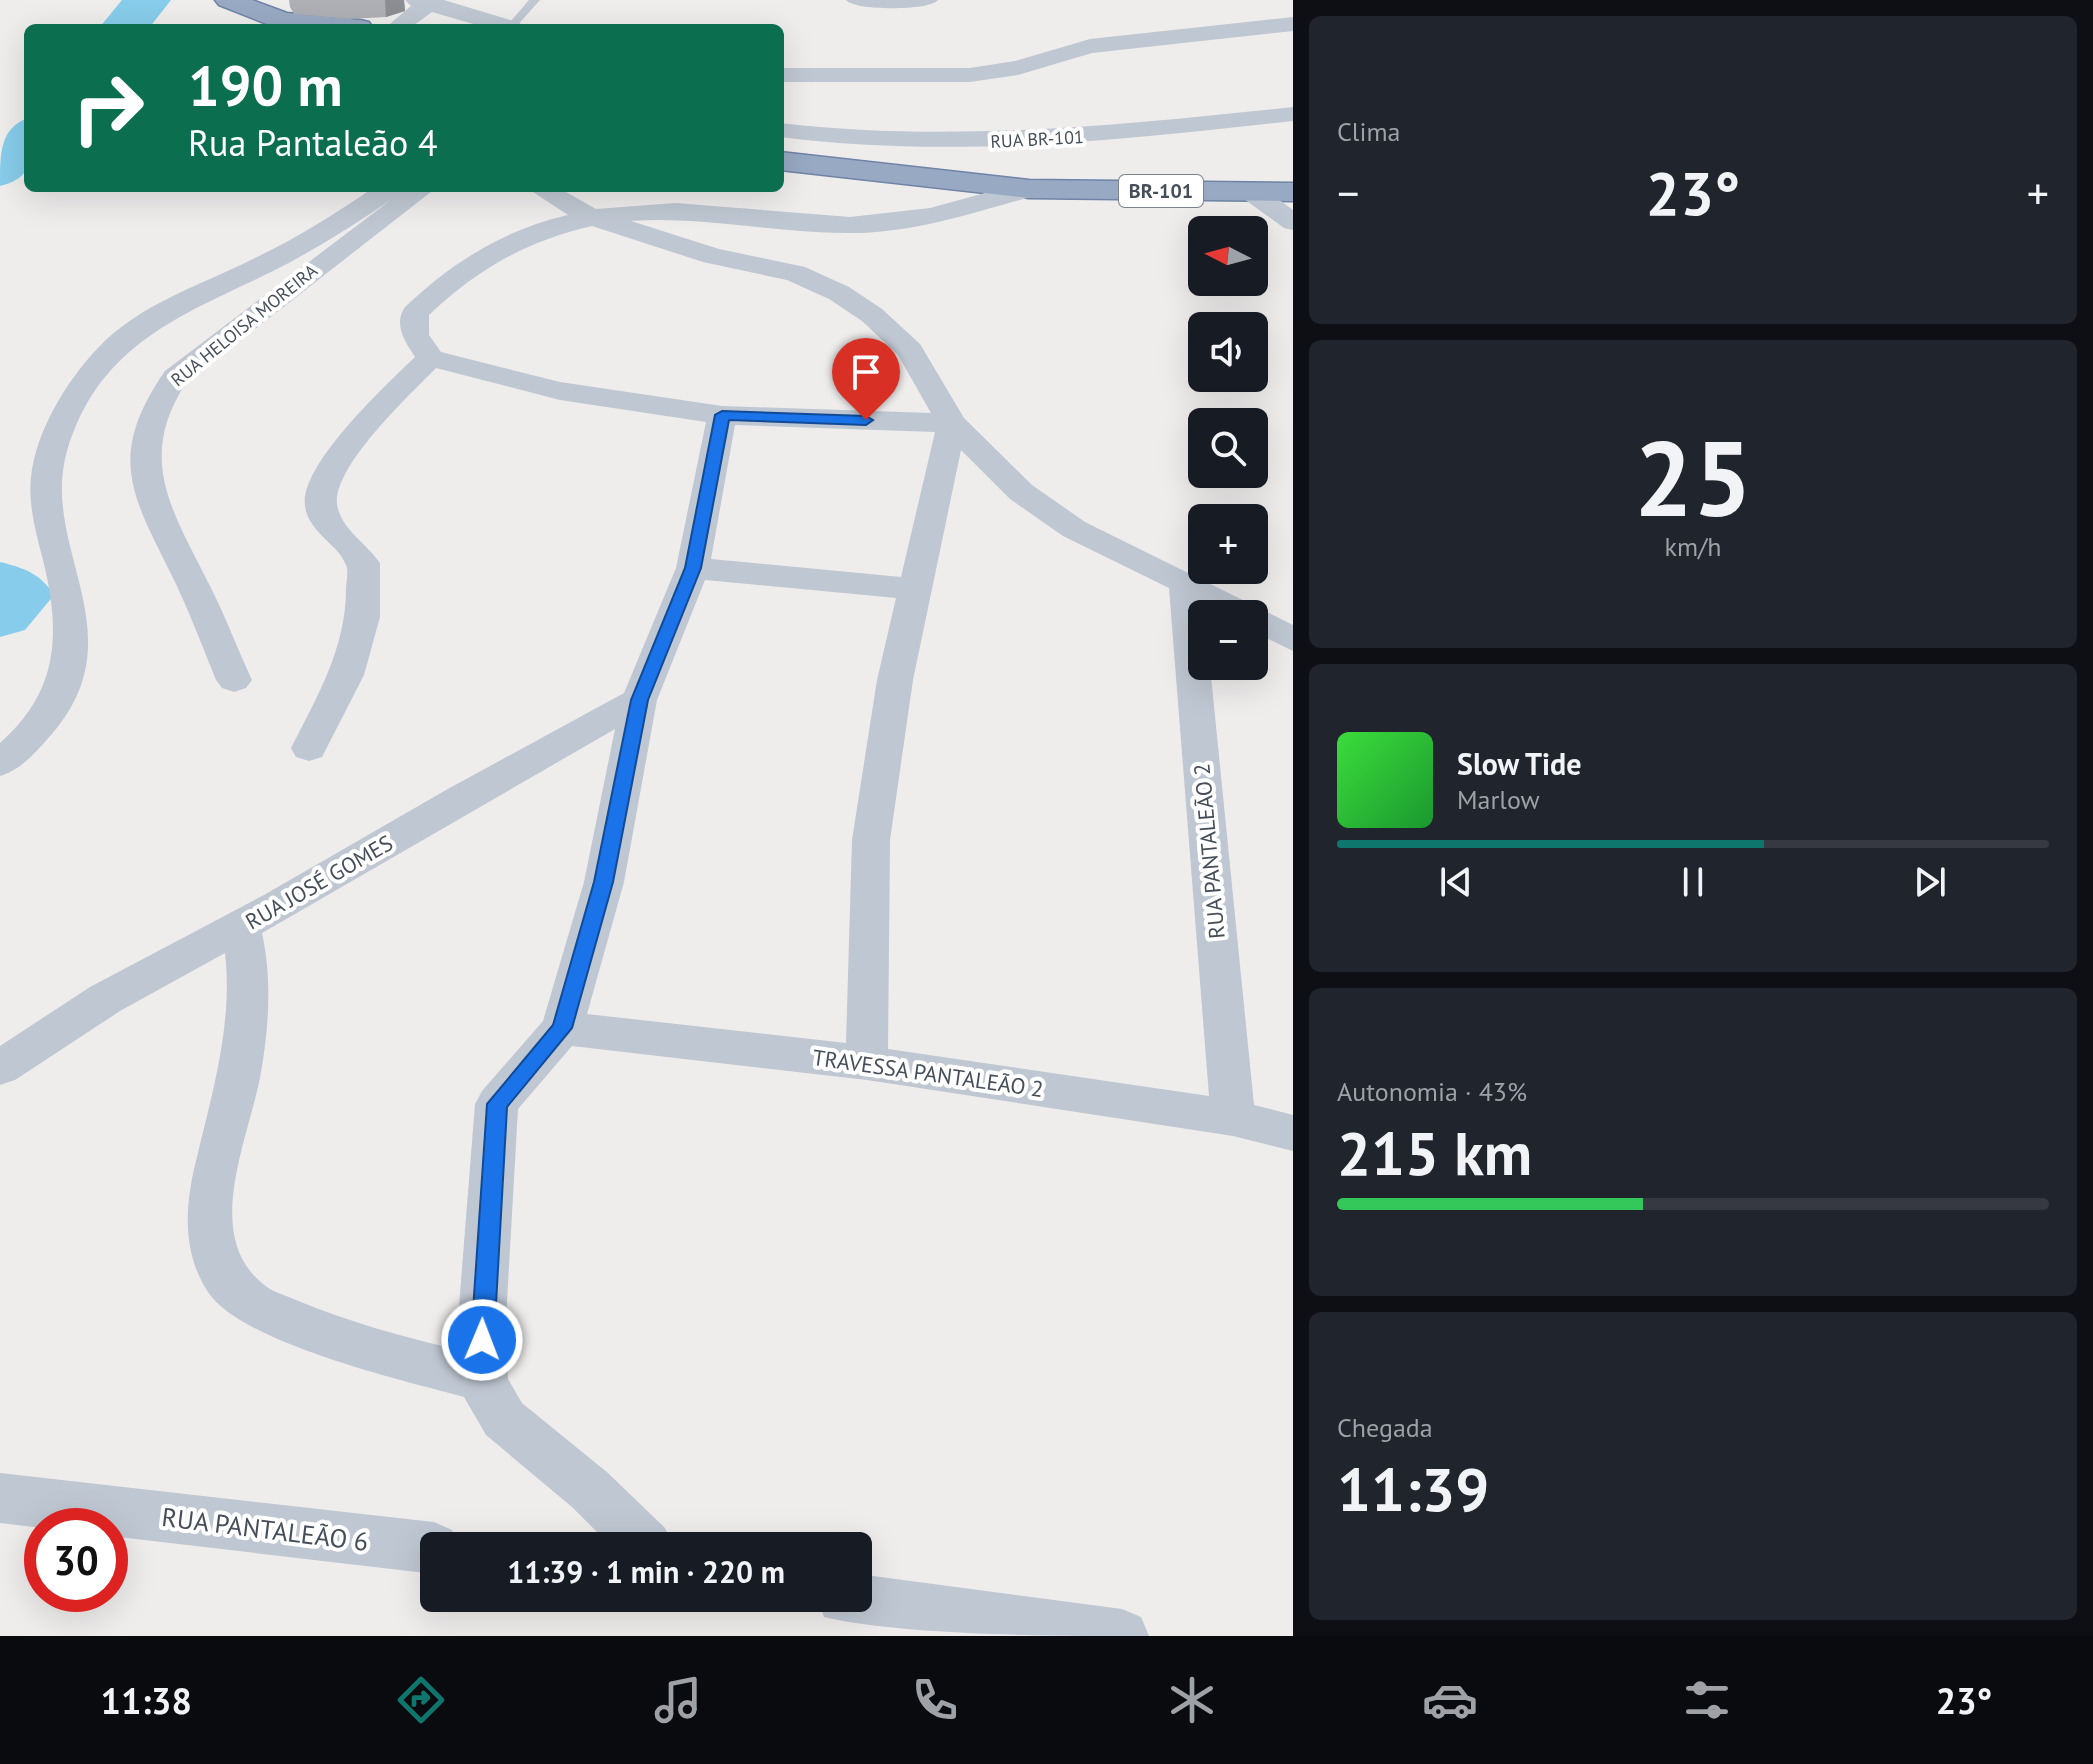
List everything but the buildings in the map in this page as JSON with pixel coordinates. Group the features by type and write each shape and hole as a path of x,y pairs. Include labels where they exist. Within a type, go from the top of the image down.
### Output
{"highway":[{"path":"229,0 291,24"},
{"name":"BR-101","path":"784,161 1029,189 1293,192"}],"street":[{"path":"857,0 927,0"},
{"path":"400,24 425,2 498,24"},
{"path":"784,75 970,75 1018,68 1090,46 1293,24"},
{"name":"RUA BR-101","path":"784,131 866,141 1004,141 1125,133 1293,114"},
{"path":"952,423 722,415 560,391 430,358 415,335 415,313 443,282 514,239 589,216 642,211 718,213 867,226 907,221 1029,189"},
{"path":"0,763 33,737 56,704 69,674 67,594 45,492 52,451 62,423 91,376 107,355 154,315 287,253 385,192"},
{"name":"RUA HELOISA MOREIRA","path":"234,680 186,572 155,512 144,477 145,439 151,417 159,397 175,377 418,192"},
{"path":"547,192 589,216 713,256 795,273 839,293 872,315 910,350 952,423 1021,492 1074,529 1219,600"},
{"path":"1253,193 1293,222"},
{"path":"309,748 346,675 363,617 363,563 324,519 319,500 323,485 370,419 430,358"},
{"path":"633,1532 590,1490 504,1419 490,1400 484,1379 482,1319 497,1104 562,1028 604,882 639,700 693,568 722,415"},
{"path":"867,1063 871,840 895,680 952,423"},
{"path":"693,568 917,589"},
{"name":"RUA PANTALEÃO 2","path":"1185,584 1233,1118"},
{"path":"1268,625 1293,640"},
{"name":"RUA JOSÉ GOMES","path":"0,1068 105,999 376,851 459,799 639,700"},
{"path":"241,926 248,954 240,1070 208,1206 212,1247 226,1280 247,1300 301,1325 368,1349 484,1379"},
{"name":"TRAVESSA PANTALEÃO 2","path":"562,1028 867,1063 1233,1118 1293,1133"},
{"name":"RUA PANTALEÃO 6","path":"0,1498 420,1546"},
{"path":"872,1602 1122,1636"}],"lane":[{"path":"514,24 535,0"}],"waterway":[{"path":"127,24 148,0"},
{"path":"0,170 24,139"},
{"path":"0,584 18,595 0,614"}],"route":[{"path":"482,1340 497,1104 562,1028 604,882 639,700 693,568 722,415 866,420"}]}
